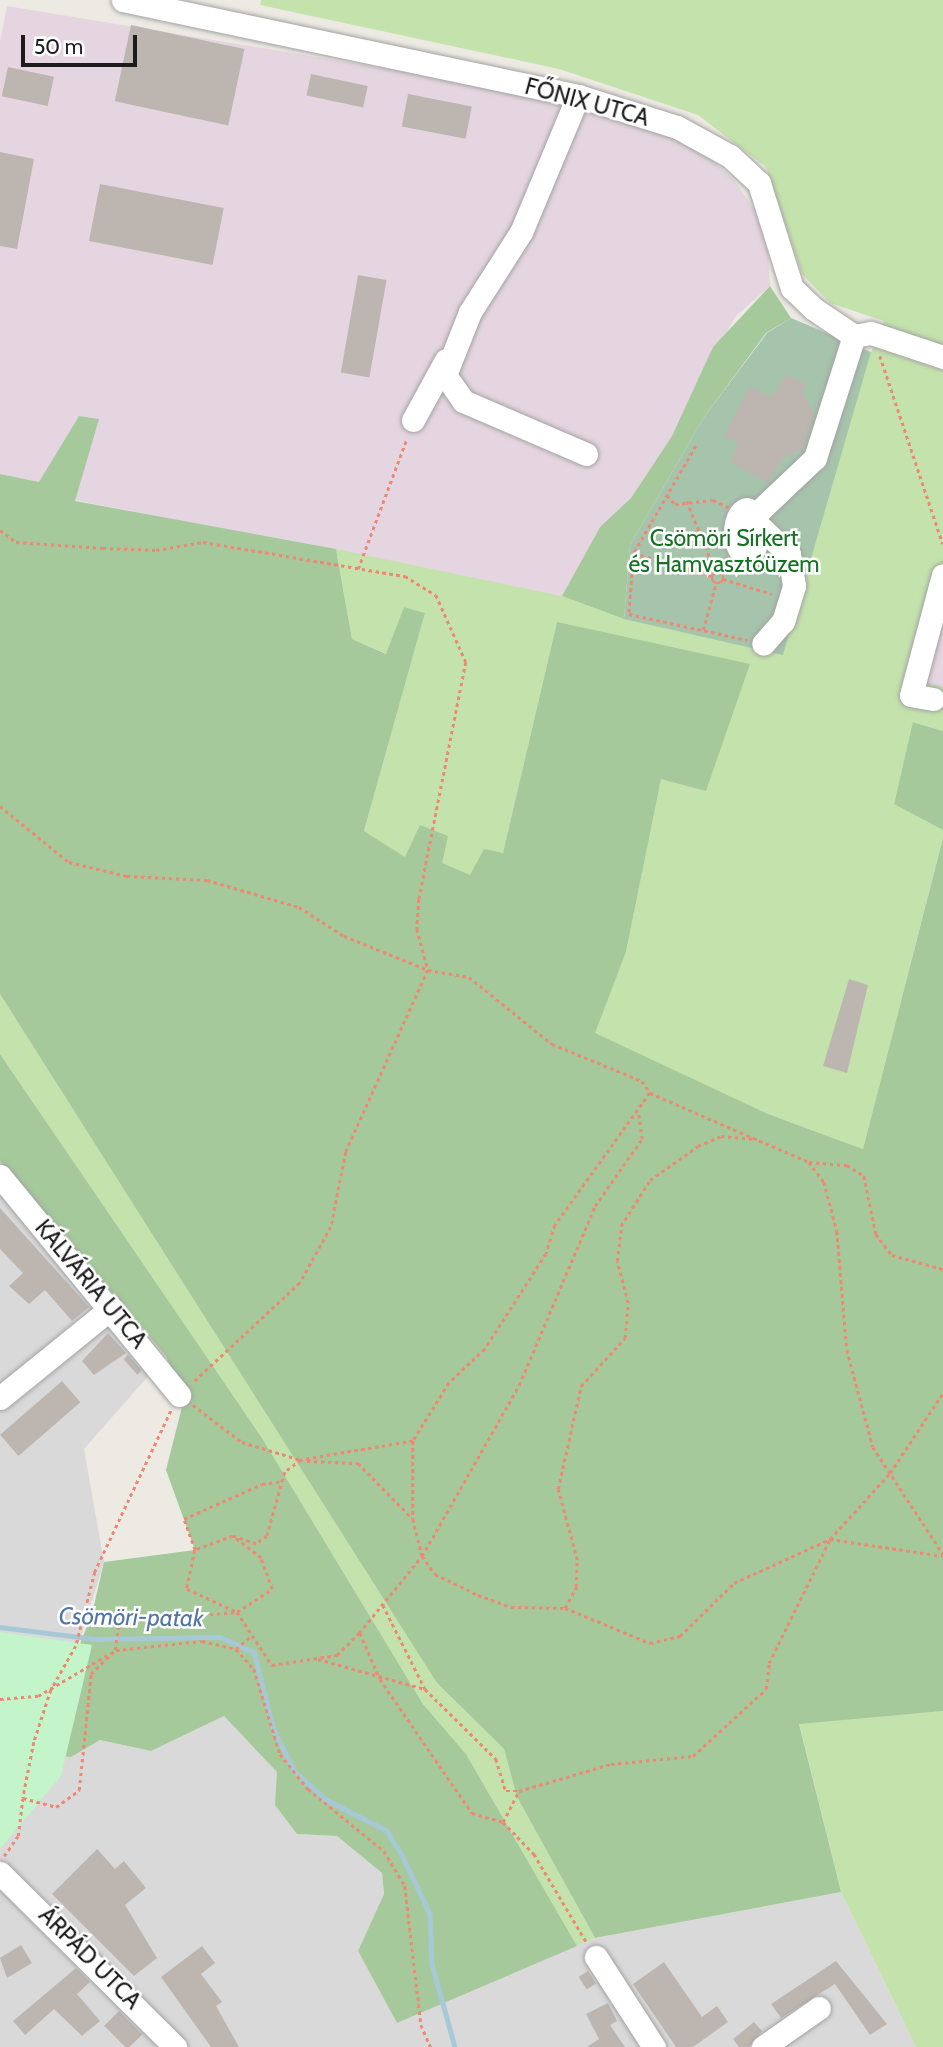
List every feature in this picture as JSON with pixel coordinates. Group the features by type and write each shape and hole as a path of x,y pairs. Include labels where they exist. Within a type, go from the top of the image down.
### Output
{"street":[{"name":"FŐNIX UTCA","path":"123,0 578,96 677,127 730,156 759,183 792,288 863,335 943,357"},
{"path":"413,420 521,232 578,96"},
{"path":"764,644 792,600 789,554 747,520 815,458 863,335"},
{"path":"446,360 445,375 463,401 586,454"},
{"path":"922,697 943,575"},
{"name":"KÁLVÁRIA UTCA","path":"0,1176 111,1308 179,1395"},
{"path":"0,1398 111,1308"},
{"name":"ÁRPÁD UTCA","path":"0,1873 176,2047"},
{"path":"591,1950 654,2047"},
{"path":"763,2047 819,2008"}],"path":[{"path":"863,335 904,414 943,544"},
{"path":"358,569 413,420"},
{"path":"696,446 634,553 629,614 764,644"},
{"path":"634,553 712,576 718,573 747,520 713,500 675,504 667,495"},
{"path":"687,501 723,579 792,600"},
{"path":"0,530 16,542 103,548 156,550 203,542 405,576 436,595 467,662 419,899 417,929 428,970 346,1152 331,1227 300,1283 179,1395 95,1572 76,1646 51,1690 23,1798 18,1836 0,1861"},
{"path":"703,631 716,583 712,576"},
{"path":"716,583 723,579"},
{"path":"0,806 69,862 127,876 207,880 299,907 344,936 428,970 469,977 552,1044 642,1081 650,1093 762,1139 809,1162 846,1165 864,1176 876,1234 892,1255 943,1269"},
{"path":"650,1093 555,1225 546,1254 485,1349 449,1382 413,1441 413,1519 422,1556 449,1582 511,1607 565,1608 650,1643 680,1636 734,1583 830,1539 943,1555"},
{"path":"283,1481 262,1484 184,1519 195,1550 187,1589 237,1612 272,1665 337,1655 359,1633 422,1556 519,1384 595,1206 633,1160 642,1139 638,1112"},
{"path":"565,1608 576,1587 577,1560 558,1489 581,1386 625,1338 628,1303 617,1261 621,1226 650,1180 698,1146 721,1136 762,1139"},
{"path":"809,1162 824,1182 837,1231 858,1403 873,1447 943,1555"},
{"path":"382,1604 425,1689 496,1759 506,1791 519,1791 611,1764 692,1756 766,1689 769,1663 830,1539 890,1473 943,1393"},
{"path":"179,1395 242,1442 302,1460 358,1463 413,1519"},
{"path":"195,1550 233,1536 256,1544 267,1536 283,1481 302,1460 413,1441"},
{"path":"23,1798 56,1807 79,1790 91,1674 116,1650 118,1622 237,1612 272,1589 261,1558 233,1536"},
{"path":"359,1633 378,1675 472,1813 503,1822 534,1854 591,1950"},
{"path":"237,1648 252,1635"},
{"path":"0,1699 51,1690 116,1650 202,1641 237,1648 254,1669 286,1762 308,1789 384,1852 405,1886 421,2025 431,2047"},
{"path":"315,1658 425,1689"},
{"path":"503,1822 519,1791"}],"shaded area":[{"path":"7,6 553,96 653,124 699,149 733,179 756,212 768,252 770,286 735,317 672,436 631,498 600,527 562,596 74,500 98,419 79,416 39,483 0,474 0,42"},
{"path":"943,620 943,687 925,683"},
{"path":"0,1161 166,1356 84,1449 104,1562 63,1695 71,1757 100,1740 151,1751 224,1716 278,1772 297,1834 337,1836 382,1873 384,1894 358,1951 397,2023 595,1938 841,1892 916,2047 0,2047"}],"green space":[{"path":"261,0 943,0 943,620 925,683 943,687 943,731 914,722 894,803 943,830 943,838 863,1149 768,1114 437,1683 504,1749 517,1797 595,1938 577,1946 466,1754 423,1704 262,1438 0,1054 0,994 290,1448 640,1055 594,1033 626,952 661,778 557,622 503,854 470,876 405,858 364,831 425,613 404,607 387,654 352,639 336,549 562,596 624,619 871,352 884,321 830,303 802,274 766,167 698,115 559,69 260,5"},
{"path":"770,286 791,318 766,333 704,417 630,545 624,619 562,596 600,527 631,498 672,436 713,347"},
{"name":"Csömöri Sírkert és Hamvasztóüzem","path":"791,318 871,352 783,655 624,619 630,545 704,417 767,333"},
{"path":"79,416 99,419 75,501 336,549 352,639 386,654 404,607 425,613 364,831 405,857 420,825 448,836 442,863 470,875 484,849 503,853 557,622 750,664 706,791 661,779 626,952 595,1033 768,1114 863,1149 943,838 943,1711 799,1724 841,1892 595,1938 517,1797 504,1749 437,1683 0,994 0,474 39,482"},
{"path":"913,722 943,731 943,830 894,804"},
{"path":"0,1054 262,1438 423,1704 466,1754 577,1946 397,2023 358,1951 384,1894 382,1873 337,1836 297,1834 275,1805 277,1772 224,1716 151,1751 100,1740 71,1757 36,1753 92,1614 104,1562 195,1550 166,1470 184,1399 166,1356 0,1161"},
{"path":"0,1632 92,1645 61,1776 0,1849"},
{"path":"943,1711 943,2047 916,2047 841,1892 799,1723"}],"building":[{"path":"131,25 244,49 228,125 115,101"},
{"path":"8,67 54,77 48,106 2,96"},
{"path":"311,74 368,86 363,108 306,96"},
{"path":"408,94 472,106 466,139 402,126"},
{"path":"0,152 34,159 17,249 0,246"},
{"path":"100,184 224,208 213,265 89,241"},
{"path":"358,275 387,280 369,378 341,372"},
{"name":"Csömöri Sírkert és Hamvasztóüzem","path":"786,375 806,383 803,394 814,414 803,449 783,458 768,483 730,462 739,443 724,436 750,386 771,398"},
{"path":"849,979 868,985 847,1073 823,1066"},
{"path":"0,1208 89,1307 72,1321 45,1290 29,1304 9,1286 23,1273 0,1249"},
{"path":"108,1333 126,1353 94,1375 82,1361"},
{"path":"128,1355 142,1371 137,1375 123,1359"},
{"path":"62,1381 80,1402 18,1456 0,1435"},
{"path":"97,1849 115,1869 124,1861 146,1888 125,1905 157,1958 134,1976 52,1894"},
{"path":"21,1945 32,1963 7,1978 0,1958"},
{"path":"202,1946 215,1963 201,1974 222,2002 216,2006 239,2047 211,2047 161,1977"},
{"path":"836,1961 887,2024 870,2035 835,1984 781,2018 771,2004"},
{"path":"664,1962 702,2017 717,2006 728,2022 693,2047 676,2047 633,1984"},
{"path":"76,1968 90,1982 77,1994 100,2021 82,2036 54,2009 25,2035 13,2021"},
{"path":"588,1971 596,1984 587,1990 579,1977"},
{"path":"608,2003 617,2021 610,2025 625,2047 587,2047 599,2039 586,2014"},
{"path":"119,2011 142,2034 130,2047 125,2047 104,2026"},
{"path":"754,2022 762,2031 749,2047 739,2047 733,2039"}],"waterway":[{"name":"Csömöri-patak","path":"0,1627 97,1639 220,1637 254,1652 274,1730 295,1772 327,1800 386,1830 402,1855 430,1914 432,1964 455,2047"}]}
